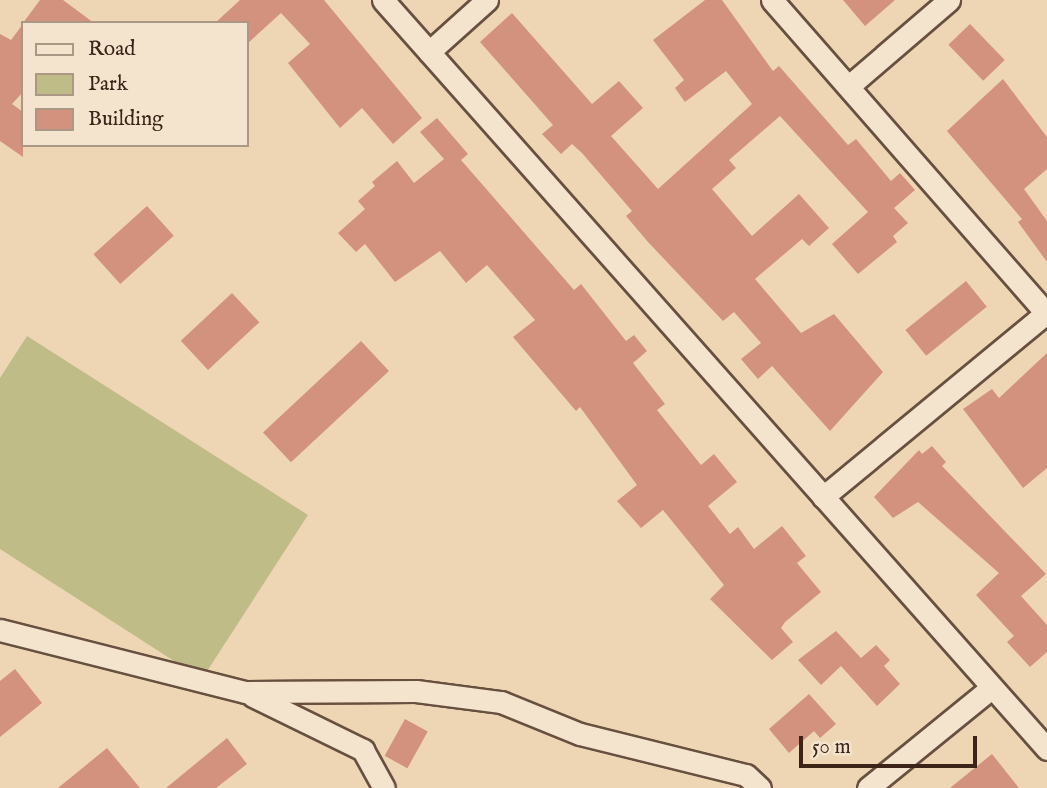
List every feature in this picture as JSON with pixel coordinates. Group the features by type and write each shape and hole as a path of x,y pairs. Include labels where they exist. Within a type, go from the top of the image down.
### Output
{"street":[{"path":"383,0 990,688 1047,749"},
{"path":"429,52 487,0"},
{"path":"772,0 1047,313 824,497"},
{"path":"849,86 949,0"},
{"path":"0,630 245,692 363,750 384,788"},
{"path":"868,788 990,688"},
{"path":"245,692 416,691 501,702 592,738 746,775 760,788"}],"green space":[{"path":"27,336 308,515 202,679 0,549 0,378"}],"building":[{"path":"40,0 63,0 91,21 24,21"},
{"path":"240,0 324,0 422,118 393,144 362,108 340,128 288,63 310,44 281,13 248,43 248,21 217,21"},
{"path":"705,0 722,0 773,71 779,66 848,145 856,139 891,181 900,173 915,190 894,208 908,223 893,236 897,242 858,274 832,244 868,212 780,116 729,160 736,168 712,189 752,236 799,194 829,228 809,246 802,239 755,279 801,333 834,314 883,372 830,431 772,366 758,379 741,359 761,343 734,312 723,321 648,242 626,216 632,211 582,153 572,144 561,154 542,134 553,125 480,42 512,13 592,104 619,81 643,108 611,136 658,189 752,104 726,71 685,102 675,88 684,80 653,40"},
{"path":"843,0 895,0 865,26"},
{"path":"970,24 1005,60 983,81 948,45"},
{"path":"21,27 21,94 12,104 21,111 23,157 0,141 0,34 11,40"},
{"path":"1003,79 1047,137 1047,169 1024,189 1047,221 1047,262 1018,222 1022,219 947,131"},
{"path":"437,118 468,154 461,160 574,290 581,284 626,341 634,335 647,351 633,363 665,404 657,410 701,465 714,454 737,482 708,506 730,534 738,527 754,549 782,526 806,556 797,563 821,592 785,622 781,628 793,642 772,660 710,599 724,585 663,510 641,528 617,501 637,485 580,407 576,411 513,337 535,320 487,265 466,283 440,251 395,282 365,244 356,252 338,233 365,209 358,201 375,186 372,182 397,161 414,183 444,159 420,132"},
{"path":"147,206 174,236 120,284 93,254"},
{"path":"966,281 987,307 926,356 905,330"},
{"path":"232,293 259,322 208,370 181,341"},
{"path":"361,341 389,371 291,462 263,432"},
{"path":"1047,353 1047,468 1023,488 963,409 992,389 999,398"},
{"path":"932,446 946,462 942,466 1046,574 1021,596 1047,625 1047,652 1030,667 1007,642 1014,636 976,595 999,573 918,502 893,518 874,497 919,450 922,454"},
{"path":"836,631 861,658 876,645 890,660 884,666 900,684 877,706 841,666 821,685 798,660"},
{"path":"15,669 42,703 0,737 0,681"},
{"path":"809,694 836,724 820,738 814,731 789,753 769,729"},
{"path":"405,719 428,732 407,768 385,756"},
{"path":"227,738 247,764 216,788 166,788"},
{"path":"107,748 140,788 58,788"},
{"path":"992,754 1019,788 950,788"}]}
